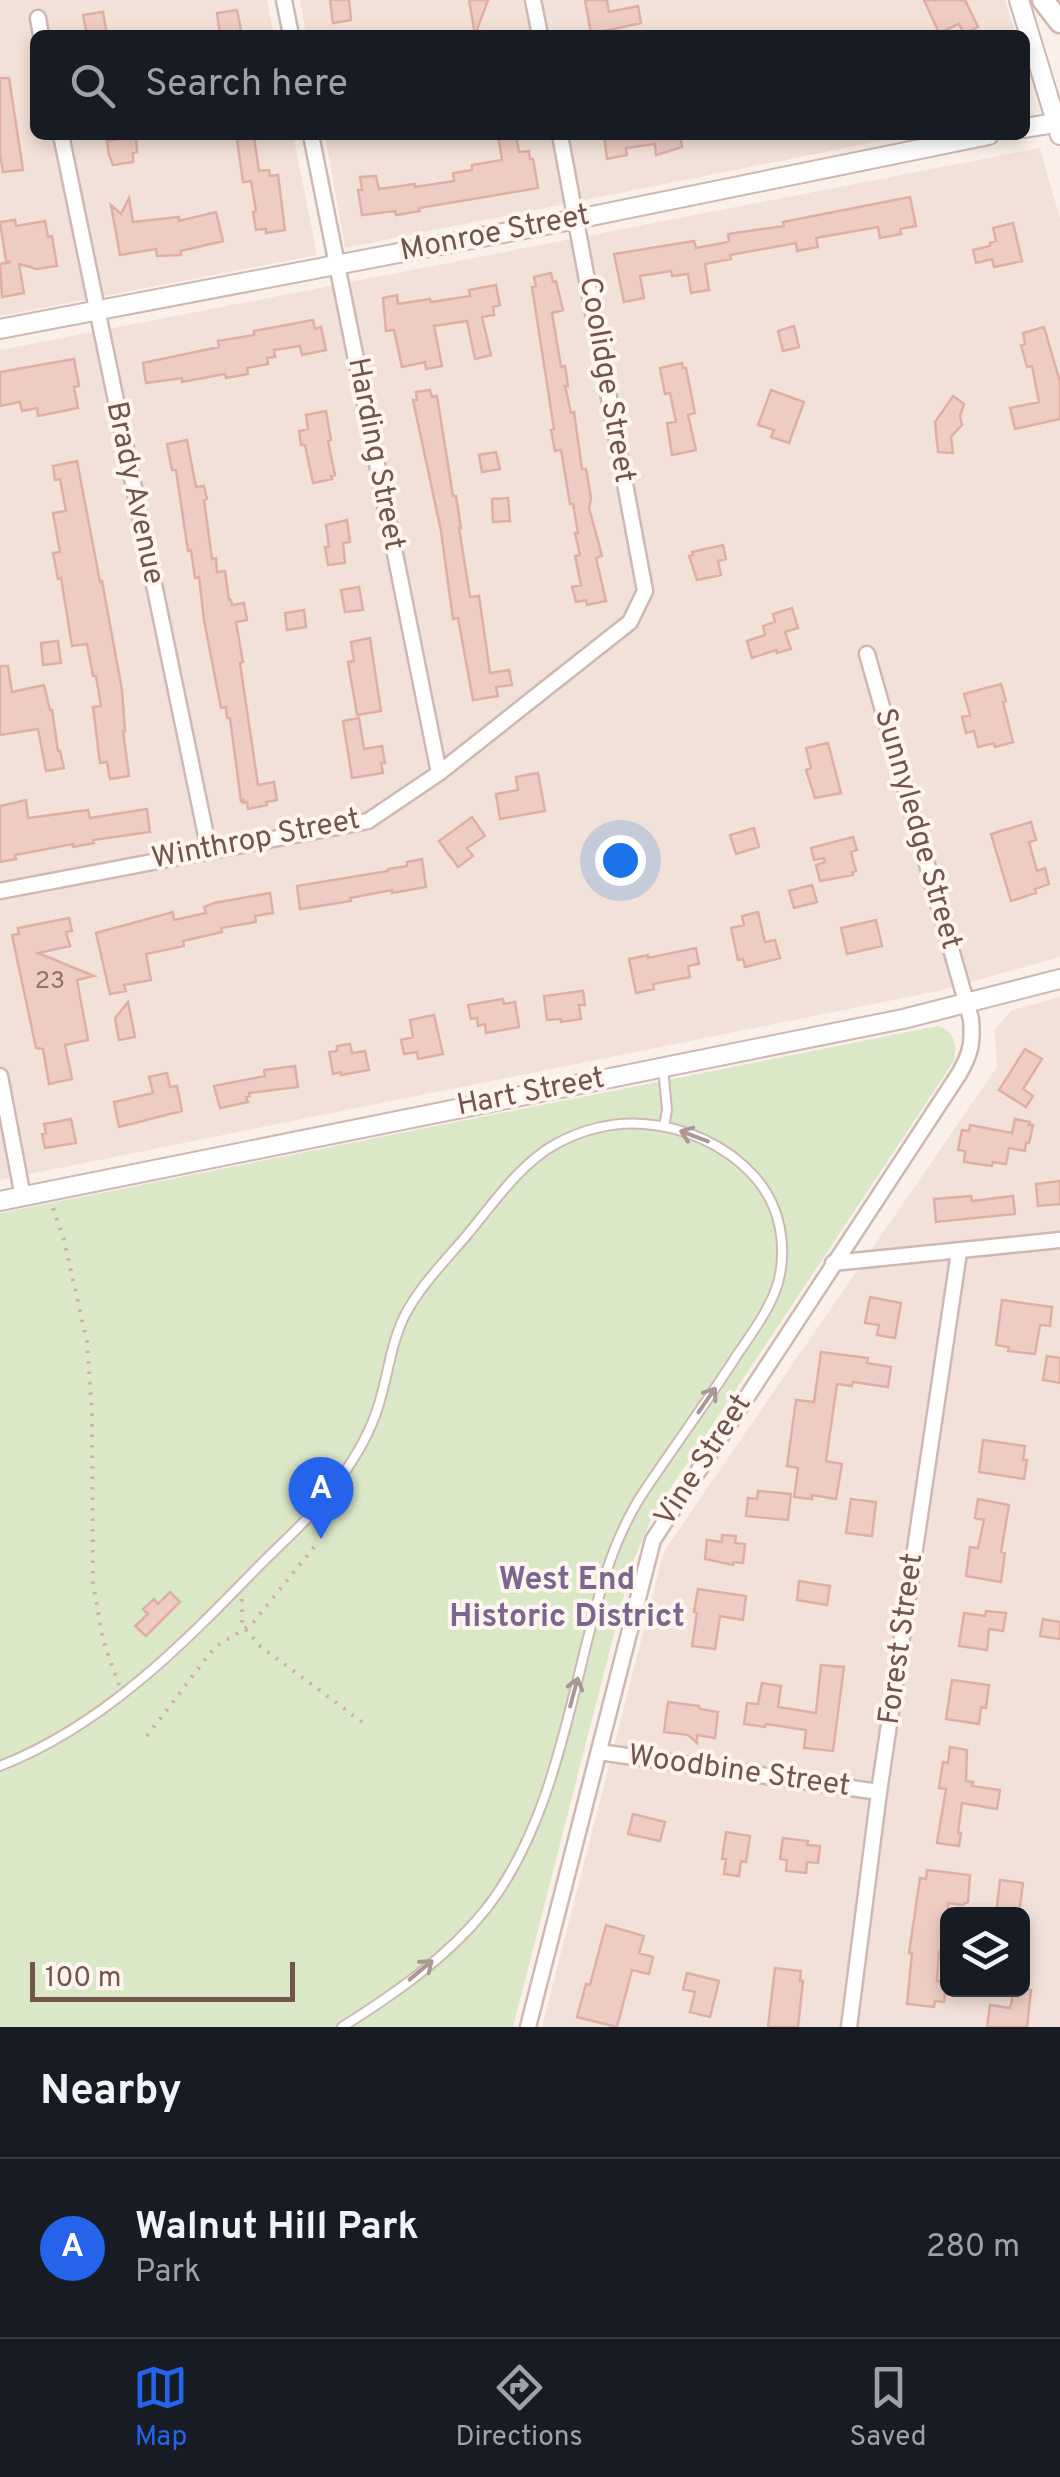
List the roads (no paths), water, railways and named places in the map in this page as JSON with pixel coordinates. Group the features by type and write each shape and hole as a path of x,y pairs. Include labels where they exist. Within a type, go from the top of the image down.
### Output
{"main road":[{"path":"1043,0 1060,22"}],"street":[{"path":"284,0 290,30"},
{"path":"532,0 539,30"},
{"path":"1019,0 1029,30"},
{"path":"38,18 40,30"},
{"path":"1030,33 1059,121 1030,127"},
{"name":"Brady Avenue","path":"62,140 209,850"},
{"name":"Harding Street","path":"312,140 439,773"},
{"name":"Coolidge Street","path":"561,140 645,591 630,622"},
{"name":"Monroe Street","path":"0,329 577,219 964,140"},
{"name":"Winthrop Street","path":"0,891 368,821 439,773 630,622"},
{"name":"Sunnyledge Street","path":"867,654 967,1004"},
{"name":"Hart Street","path":"0,1202 903,1019 1060,979"},
{"name":"Vine Street","path":"528,2027 653,1540 959,1074 970,1054 972,1038 967,1004"},
{"path":"0,1076 23,1197"},
{"path":"834,1263 1060,1240"},
{"name":"Forest Street","path":"849,2027 879,1792 959,1252"},
{"name":"Woodbine Street","path":"599,1752 879,1792"}],"lane":[{"path":"663,1067 667,1110 664,1127"},
{"path":"0,1766 64,1736 124,1693 242,1584 320,1504 349,1467 375,1416 393,1346 408,1312 430,1280 514,1181 546,1150 576,1135 617,1124 642,1124 698,1137 743,1164 762,1185 777,1214 782,1259 774,1293 621,1532 529,1834 506,1880 482,1914 390,1995 342,2027"}],"place":[{"name":"Walnut Hill Park","path":"321,1539"}],"district":[{"name":"West End Historic District","path":"567,1600"}]}
